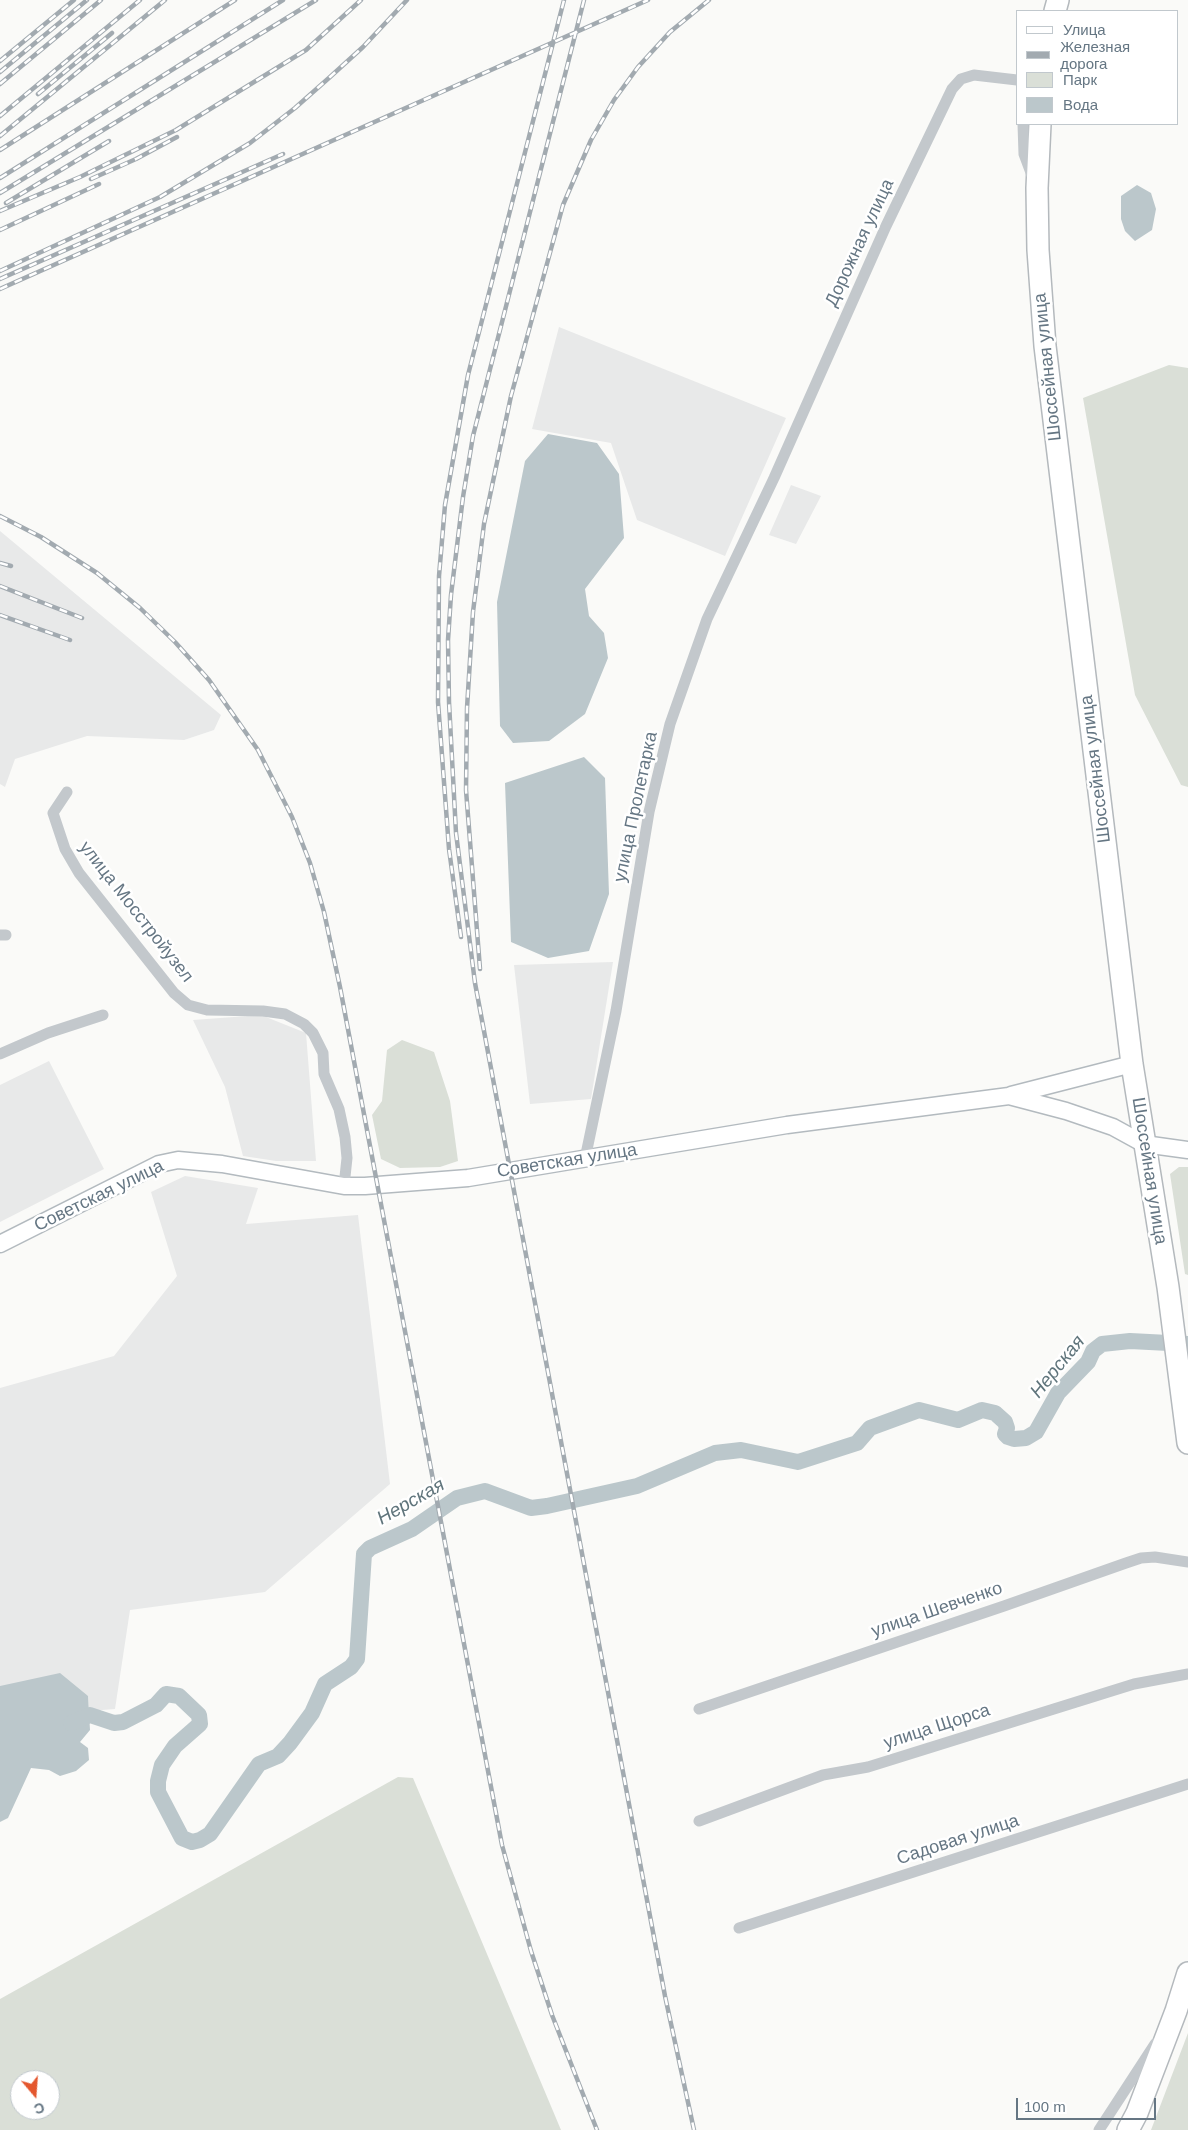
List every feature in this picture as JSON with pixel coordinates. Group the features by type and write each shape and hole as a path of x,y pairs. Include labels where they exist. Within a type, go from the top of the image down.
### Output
{"highway":[{"name":"Шоссейная улица","path":"1040,125 1037,188 1038,250 1044,346 1132,1064 1168,1287 1188,1443"},
{"path":"1128,2130 1176,2011 1188,1972"}],"street":[{"name":"Дорожная улица","path":"774,478 886,226 952,89 961,79 974,75 1016,80"},
{"path":"1023,125 1024,154 1037,188"},
{"name":"улица Пролетарка","path":"585,1159 616,1011 649,812 670,724 707,619 774,478"},
{"name":"улица Мосстройузел","path":"66,792 53,812 65,850 79,873 174,993 188,1005 207,1010 263,1011 285,1014 304,1024 313,1032 322,1053 324,1074 339,1109 345,1137 347,1158 344,1186"},
{"path":"0,1054 48,1033 103,1016"},
{"path":"1009,1096 1132,1064"},
{"name":"Советская улица","path":"0,1244 159,1164 178,1160 222,1164 344,1186 468,1178 787,1125 1009,1096 1066,1111 1113,1127 1144,1144"},
{"path":"1144,1144 1188,1150"},
{"name":"улица Шевченко","path":"700,1709 1141,1558 1156,1557 1188,1562"},
{"name":"улица Щорса","path":"699,1821 822,1775 868,1767 1134,1684 1188,1674"},
{"name":"Садовая улица","path":"739,1928 1188,1784"},
{"path":"1099,2130 1176,2011"}],"shaded area":[{"path":"559,327 786,418 725,556 637,520 611,443 532,429"},
{"path":"791,485 821,496 796,544 769,535"},
{"path":"0,531 221,715 214,730 184,740 87,736 15,759 5,787 0,784"},
{"path":"613,962 591,1099 530,1104 514,965"},
{"path":"261,1015 306,1033 316,1161 276,1161 243,1156 225,1087 193,1020"},
{"path":"49,1061 104,1169 0,1222 0,1085"},
{"path":"185,1176 258,1188 246,1224 358,1215 390,1484 265,1592 130,1610 115,1709 89,1711 88,1696 0,1686 0,1388 114,1356 177,1276 151,1192"}],"green space":[{"path":"1169,365 1188,368 1188,787 1181,785 1135,695 1083,398"},
{"path":"402,1040 434,1052 450,1101 458,1161 440,1167 400,1168 381,1159 372,1115 382,1101 387,1050"},
{"path":"1179,1167 1188,1167 1188,1275 1185,1274 1170,1174"},
{"path":"398,1777 413,1778 561,2130 0,2130 0,1999"},
{"path":"1188,2033 1188,2130 1151,2130"}],"water":[{"path":"1137,185 1151,193 1156,209 1152,230 1135,241 1125,231 1121,219 1121,196"},
{"path":"548,434 597,443 619,474 624,538 585,589 589,616 604,633 608,658 585,714 549,741 513,743 500,726 497,602 525,461"},
{"path":"584,757 605,778 609,894 589,951 548,958 511,942 505,783"},
{"path":"60,1673 88,1696 90,1730 80,1742 88,1748 89,1760 76,1771 60,1776 49,1770 31,1768 8,1818 0,1822 0,1686"}],"waterway":[{"name":"Нерская","path":"71,1723 90,1715 114,1723 123,1722 156,1705 166,1694 179,1696 199,1715 200,1724 175,1746 162,1765 158,1781 158,1792 182,1838 192,1842 200,1840 210,1834 259,1764 278,1756 290,1743 312,1713 325,1684 351,1667 357,1659 364,1554 370,1548 412,1529 457,1498 485,1491 531,1508 547,1506 637,1486 715,1453 741,1450 798,1462 857,1443 870,1428 919,1410 958,1420 982,1410 995,1413 1005,1422 1007,1428 1005,1434 1008,1437 1014,1439 1026,1438 1036,1432 1058,1393 1088,1362 1093,1351 1102,1344 1130,1341 1188,1344"}],"railway":[{"path":"0,61 74,0"},
{"path":"0,72 87,0"},
{"path":"0,84 101,0"},
{"path":"0,116 140,0"},
{"path":"0,136 165,0"},
{"path":"0,150 235,0"},
{"path":"0,178 283,0"},
{"path":"0,193 316,0"},
{"path":"0,211 80,177 176,130 306,50 361,0"},
{"path":"0,271 160,197 250,143 295,108 363,47 407,0"},
{"path":"461,937 449,849 438,702 439,576 445,505 468,375 564,0"},
{"path":"584,0 473,436 463,497 451,595 448,640 449,702 456,833 475,983 665,1996 694,2130"},
{"path":"0,289 648,0"},
{"path":"480,969 466,790 467,708 473,612 484,524 511,396 563,205 591,140 614,100 638,67 670,32 709,0"},
{"path":"38,94 112,33"},
{"path":"91,179 136,159 177,137"},
{"path":"6,203 109,141"},
{"path":"0,279 283,154"},
{"path":"0,230 99,184"},
{"path":"0,516 41,537 97,573 140,608 175,642 209,680 258,750 292,817 310,863 324,912 340,987 502,1845 531,1951 552,2015 597,2130"},
{"path":"0,563 11,566"},
{"path":"0,586 82,618"},
{"path":"0,615 70,640"}]}
